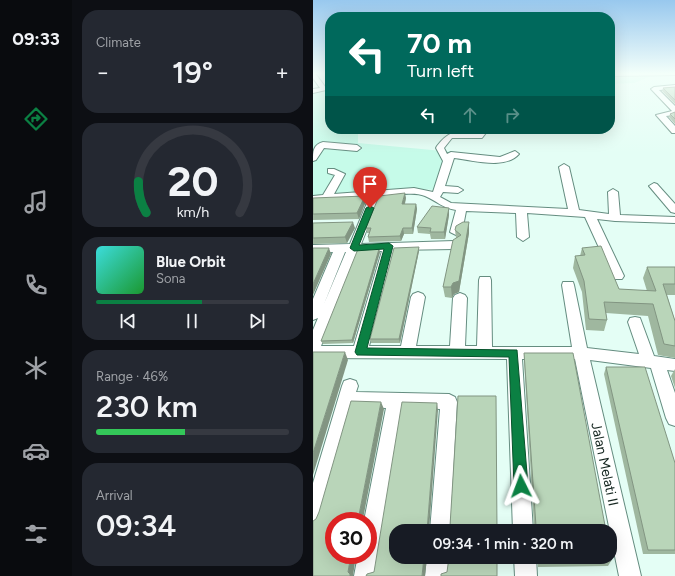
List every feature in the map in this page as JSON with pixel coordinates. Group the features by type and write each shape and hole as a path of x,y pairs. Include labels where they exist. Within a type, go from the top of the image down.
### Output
{"street":[{"path":"672,104 675,110"},
{"path":"675,113 661,114 672,124 675,131"},
{"path":"447,161 440,148 449,136 455,134 479,136 481,134"},
{"path":"313,158 319,147 323,145 357,148"},
{"path":"515,154 506,159 500,160 453,154 450,155 438,193 444,205 462,208 574,212 615,218 675,220"},
{"path":"564,167 574,212"},
{"path":"326,199 340,174 331,171"},
{"path":"654,186 675,210"},
{"path":"313,199 408,191 438,193 458,190"},
{"path":"613,192 615,218"},
{"path":"313,348 376,194"},
{"path":"456,232 462,208"},
{"path":"521,210 523,238"},
{"path":"590,215 619,276"},
{"path":"350,223 364,223"},
{"path":"313,249 454,245"},
{"path":"360,352 389,246"},
{"path":"313,315 340,249"},
{"path":"484,352 485,280"},
{"name":"Jalan Melati II","path":"569,285 581,352 629,576"},
{"path":"408,351 418,297"},
{"path":"457,352 460,298"},
{"path":"635,322 675,418"},
{"path":"313,352 581,352 653,363 675,364"},
{"path":"514,353 523,524"},
{"path":"313,517 348,392 396,400 447,401 450,406 441,524"},
{"path":"365,576 396,400"},
{"path":"436,576 437,564"},
{"path":"525,564 526,576"}],"shaded area":[{"path":"313,100 325,100 325,134 358,134 358,143 453,152 435,190 406,188 347,195 313,195"}],"building":[{"path":"675,112 675,119 670,114"},
{"path":"405,193 402,204 416,204 412,228 403,228 400,236 368,237 371,228 366,228 379,196"},
{"path":"365,196 357,213 313,214 313,198"},
{"path":"432,206 449,208 444,232 430,232 431,228 417,227"},
{"path":"353,222 345,237 313,238 313,223"},
{"path":"463,222 469,222 459,281 453,283 451,287 443,287 453,240 461,235 455,230 456,226"},
{"path":"601,246 619,289 656,291 647,267 675,267 675,284 663,284 675,321 675,346 664,344 653,304 604,302 607,320 589,319 584,281 575,256 585,255 582,248"},
{"path":"419,247 399,339 370,339 394,248"},
{"path":"313,248 329,248 313,284"},
{"path":"358,249 379,249 352,340 321,341"},
{"path":"313,352 345,352 313,453"},
{"path":"524,353 573,353 605,524 536,524"},
{"path":"606,367 645,367 675,463 675,550 648,550"},
{"path":"458,396 496,396 497,524 450,524"},
{"path":"351,401 381,402 360,512 325,512 325,564 349,564 348,572 350,576 313,576 313,521 316,519"},
{"path":"402,402 437,403 428,524 389,524 389,564 423,564 422,576 366,576 367,574 374,572 375,564 377,564 377,554"},
{"path":"448,564 497,564 497,576 441,576 441,574 447,572"}],"route":[{"path":"370,208 354,248 389,246 360,352 408,351 514,353 521,486"}]}
